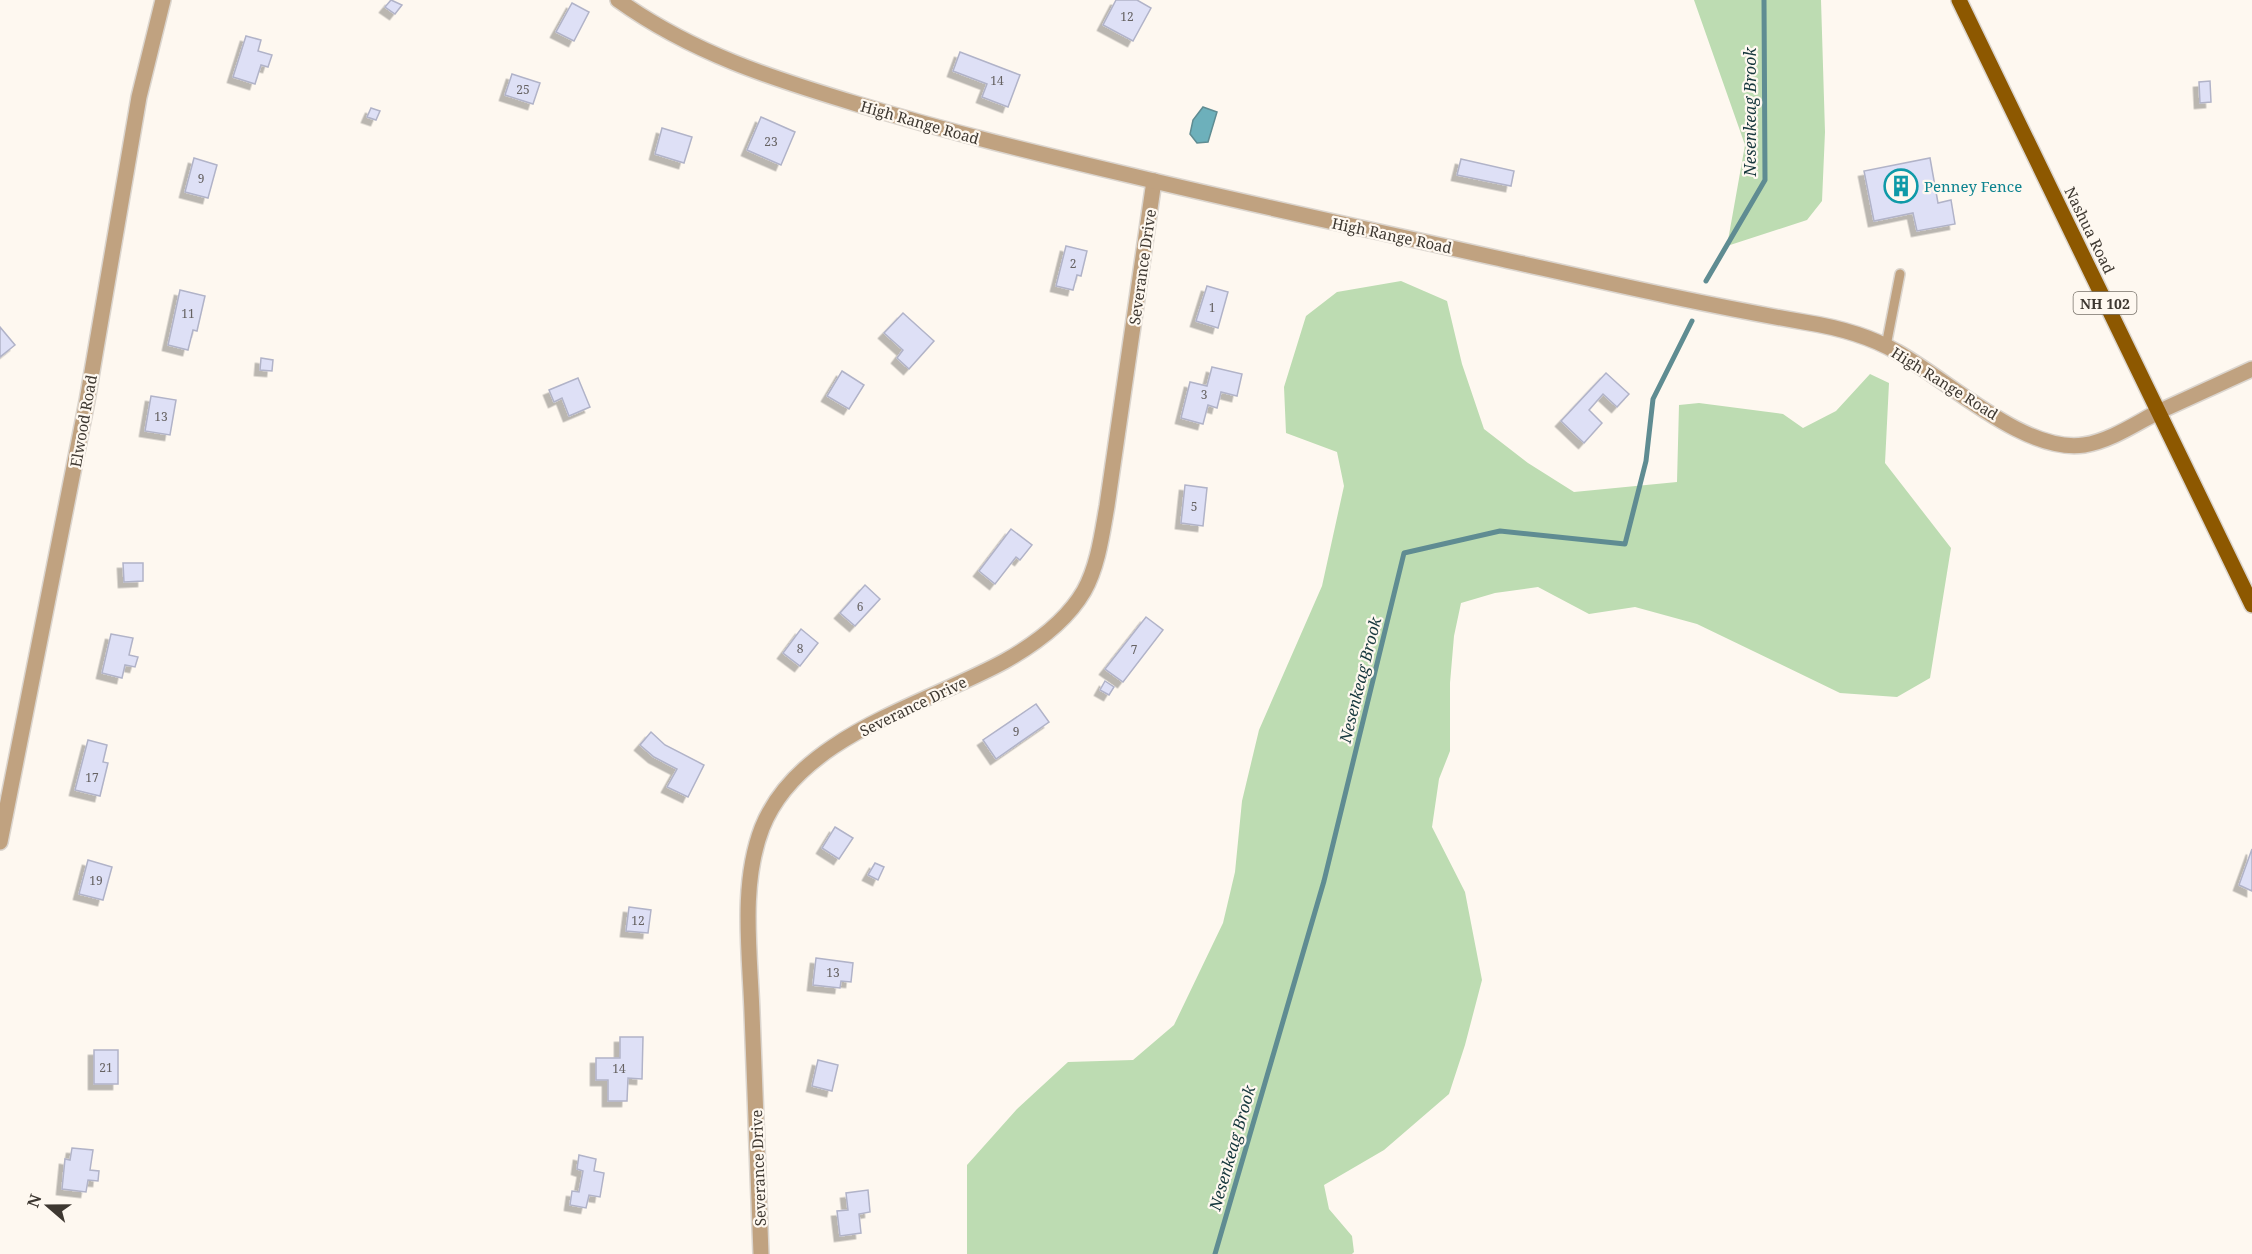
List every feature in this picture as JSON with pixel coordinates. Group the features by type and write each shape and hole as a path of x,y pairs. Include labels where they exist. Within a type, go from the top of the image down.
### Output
{"main road":[{"name":"Nashua Road","path":"1959,0 2252,605"}],"street":[{"name":"Elwood Road","path":"0,838 87,401 139,97 163,0"},
{"name":"High Range Road","path":"618,0 649,22 718,58 787,83 934,128 1154,181 1675,298 1813,323 1886,346 2012,426 2051,444 2087,445 2106,439 2158,412 2252,369"},
{"name":"Severance Drive","path":"761,1254 750,930 752,868 762,829 781,794 794,778 825,752 860,731 990,669 1026,649 1058,623 1084,591 1097,554 1107,506 1154,181"}],"lane":[{"path":"1886,346 1900,274"}],"green space":[{"path":"1694,0 1821,0 1825,132 1822,201 1807,220 1727,246 1745,145"},
{"path":"1401,281 1447,301 1462,364 1484,429 1528,463 1574,492 1677,482 1679,405 1699,403 1783,414 1803,428 1836,411 1870,374 1889,383 1885,463 1951,548 1930,678 1897,697 1840,693 1697,624 1635,607 1589,614 1538,587 1495,593 1461,603 1454,636 1450,683 1450,751 1439,779 1432,827 1465,892 1482,980 1449,1094 1384,1150 1324,1185 1329,1209 1352,1236 1354,1252 1352,1254 967,1254 967,1165 1017,1109 1068,1062 1133,1060 1174,1025 1223,923 1235,872 1242,801 1259,730 1322,586 1344,486 1337,452 1286,433 1284,387 1306,316 1337,292"}],"water":[{"path":"1203,107 1217,112 1208,142 1197,143 1190,134 1193,120"}],"building":[{"path":"391,0 402,5 395,14 385,7"},
{"path":"1116,0 1137,0 1151,8 1133,41 1103,25"},
{"path":"572,3 589,12 574,41 556,32"},
{"path":"246,36 261,40 258,51 272,55 268,67 261,65 255,84 233,77"},
{"path":"960,52 1020,75 1008,107 982,97 987,84 953,71"},
{"path":"512,74 540,83 533,104 505,95"},
{"path":"2210,81 2211,102 2200,103 2199,82"},
{"path":"371,108 380,111 376,120 367,117"},
{"path":"761,117 795,132 781,165 747,150"},
{"path":"662,128 692,137 684,163 655,154"},
{"path":"194,158 217,165 208,198 185,192"},
{"name":"Penney Fence","path":"1930,158 1938,203 1951,200 1955,224 1917,231 1913,213 1874,221 1864,171"},
{"path":"1461,159 1514,171 1511,186 1457,175"},
{"path":"1066,246 1087,251 1081,276 1077,275 1073,290 1056,286"},
{"path":"1207,286 1228,292 1218,328 1196,321"},
{"path":"180,290 205,296 197,331 193,330 188,350 168,345"},
{"path":"903,313 934,341 909,369 897,358 903,350 884,333"},
{"path":"0,327 15,345 0,357"},
{"path":"261,358 273,360 272,371 260,370"},
{"path":"1212,367 1242,374 1237,396 1221,392 1217,408 1208,405 1203,424 1181,418 1190,382 1207,386"},
{"path":"842,371 864,385 849,409 827,396"},
{"path":"1606,373 1629,394 1617,407 1603,394 1589,410 1602,423 1584,443 1561,421"},
{"path":"578,378 590,407 569,416 562,398 554,402 549,390"},
{"path":"151,396 176,400 170,435 145,431"},
{"path":"1185,485 1207,488 1203,526 1181,523"},
{"path":"1011,529 1032,545 1020,560 1016,557 995,584 979,571"},
{"path":"123,563 143,563 143,581 124,582"},
{"path":"865,585 880,599 855,626 840,613"},
{"path":"1146,617 1163,630 1123,682 1105,669"},
{"path":"801,629 818,643 800,666 783,653"},
{"path":"111,634 133,638 129,655 138,657 135,667 125,665 122,678 102,673"},
{"path":"1105,681 1114,687 1109,695 1100,690"},
{"path":"1036,704 1049,722 996,759 983,740"},
{"path":"651,732 665,745 704,765 688,797 667,787 677,769 654,757 640,745"},
{"path":"88,740 107,745 103,762 108,763 100,796 75,790"},
{"path":"835,827 853,838 839,859 822,848"},
{"path":"2252,849 2252,891 2239,885"},
{"path":"88,860 112,867 103,900 79,894"},
{"path":"875,863 884,867 878,880 868,875"},
{"path":"629,907 651,910 648,933 626,931"},
{"path":"816,958 853,963 851,982 841,981 840,988 813,985"},
{"path":"620,1037 643,1037 642,1079 628,1078 627,1101 608,1101 608,1080 596,1080 596,1058 620,1058"},
{"path":"94,1050 118,1050 118,1084 94,1084"},
{"path":"818,1060 838,1065 832,1091 812,1086"},
{"path":"72,1148 93,1150 90,1170 99,1171 98,1181 88,1180 86,1192 62,1189 65,1159 70,1160"},
{"path":"579,1155 596,1159 594,1171 604,1173 600,1197 589,1195 586,1208 570,1205 572,1191 579,1192 583,1171 577,1169"},
{"path":"868,1190 870,1212 859,1214 861,1233 840,1236 837,1211 848,1210 846,1193"}],"waterway":[{"name":"Nesenkeag Brook","path":"1706,281 1765,180 1764,0"},
{"name":"Nesenkeag Brook","path":"1215,1254 1324,881 1404,553 1500,531 1625,544 1646,461 1653,399 1692,321"}],"place":[{"name":"Penney Fence","path":"1901,186"}]}
